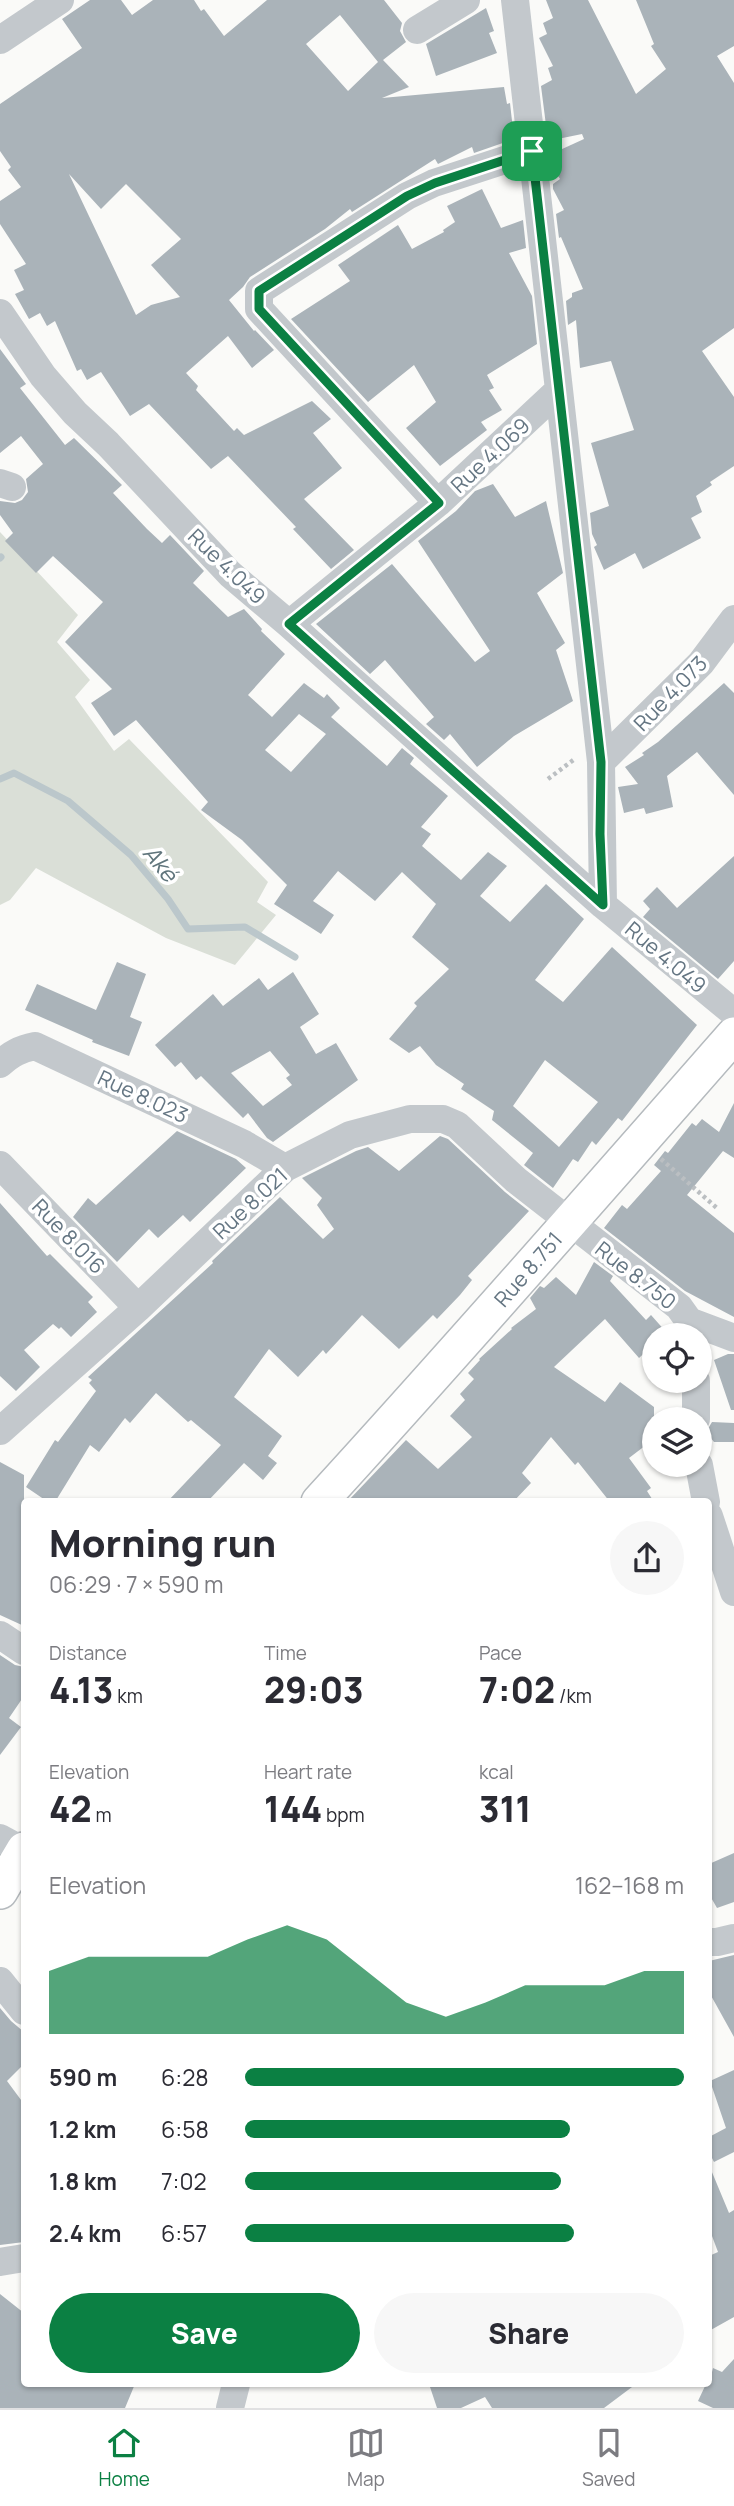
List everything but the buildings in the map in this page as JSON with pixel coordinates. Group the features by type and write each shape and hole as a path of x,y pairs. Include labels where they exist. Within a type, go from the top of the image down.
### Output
{"main road":[{"name":"Rue 8.751","path":"323,1498 454,1355 734,1035"},
{"path":"0,1891 21,1856"}],"street":[{"path":"0,40 60,0"},
{"path":"417,30 466,0"},
{"path":"516,0 601,762 603,905"},
{"path":"439,503 259,309 259,291 407,196 435,183 532,151"},
{"name":"Rue 4.049","path":"0,313 43,376 75,413 108,444 230,574 603,905 734,1013"},
{"name":"Rue 4.069","path":"289,624 439,503 559,390"},
{"name":"Rue 4.073","path":"601,762 701,663 734,619"},
{"name":"Rue 8.023","path":"0,1064 22,1048 35,1046 244,1143 285,1168"},
{"name":"Rue 8.021","path":"3,1422 138,1308 285,1168 325,1146 359,1132 410,1119 443,1119 457,1125 516,1180 568,1222"},
{"name":"Rue 8.016","path":"0,1165 138,1308"},
{"name":"Rue 8.750","path":"568,1222 679,1307 688,1323"},
{"path":"712,1333 734,1338"},
{"path":"701,1477 705,1498"},
{"path":"712,1530 723,1582"},
{"path":"0,1635 21,1649"},
{"path":"0,1838 21,1849"},
{"path":"712,1942 734,1938"},
{"path":"0,1981 21,2007"},
{"path":"0,2262 21,2258"},
{"path":"230,2408 235,2387"}],"path":[{"path":"641,1141 718,1209"}],"shaded area":[{"path":"0,532 78,615 57,642 90,680 75,697 114,751 129,739 268,882 257,902 276,915 235,965 166,938 36,868 10,900 0,905"}],"waterway":[{"name":"Aké","path":"0,779 14,773 68,801 131,855 168,899 188,929 245,927 295,957"}],"route":[{"path":"532,151 601,762 603,905 289,624 439,503 259,309 259,291 407,196 435,183 532,151"}]}
